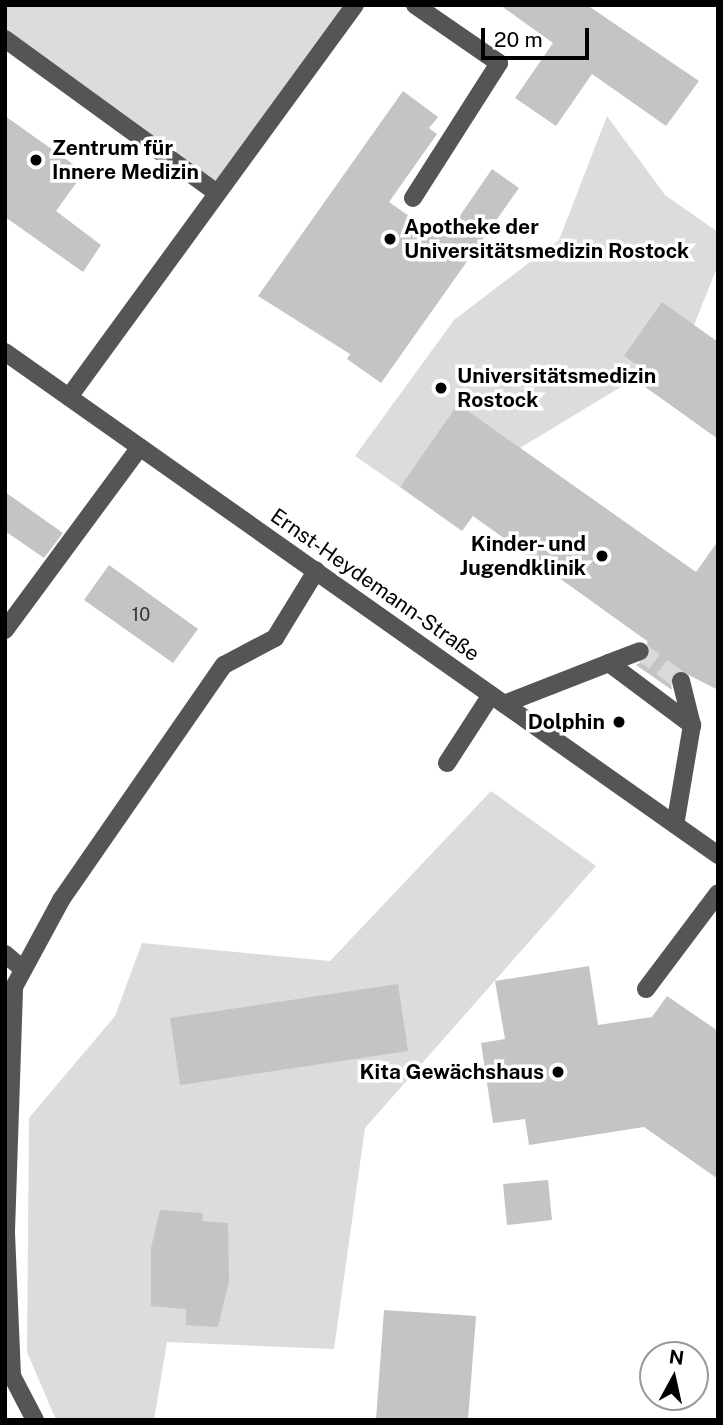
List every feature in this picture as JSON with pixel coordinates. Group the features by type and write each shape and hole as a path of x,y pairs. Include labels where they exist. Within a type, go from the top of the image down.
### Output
{"street":[{"path":"69,397 355,5"},
{"path":"413,198 499,63 415,5"},
{"path":"5,39 217,193"},
{"name":"Ernst-Heydemann-Straße","path":"5,352 718,855"},
{"path":"5,630 140,447"},
{"path":"35,1420 12,1377 8,1130 14,987 61,900 223,665 275,638 316,571"},
{"path":"447,762 498,699 640,651"},
{"path":"609,663 692,725"},
{"path":"675,825 692,725 681,681"},
{"path":"646,989 718,893"},
{"path":"5,954 23,969"}],"shaded area":[{"path":"5,5 355,5 217,193 5,39"},
{"path":"607,116 665,195 718,232 718,265 694,325 624,356 642,369 634,379 520,448 458,405 400,487 355,456 454,320 559,240"},
{"path":"491,791 596,866 365,1128 334,1349 167,1342 154,1420 56,1420 27,1352 29,1118 115,1016 142,943 330,961"}],"building":[{"path":"500,5 587,5 699,81 666,126 592,74 556,126 515,98 553,43"},
{"name":"Apotheke der Universitätsmedizin Rostock","path":"403,91 438,117 429,128 437,134 389,202 436,235 446,236 492,169 519,188 381,383 347,359 350,354 258,296"},
{"name":"Zentrum für Innere Medizin","path":"5,116 84,172 56,211 101,245 83,272 5,217"},
{"path":"662,302 718,342 718,439 634,379 642,369 624,356"},
{"name":"Kinder- und Jugendklinik","path":"458,404 696,572 718,541 718,690 679,670 670,677 672,690 636,665 649,658 647,641 473,516 462,531 400,487"},
{"path":"5,492 63,533 44,558 5,531"},
{"path":"109,565 198,629 173,663 84,600"},
{"path":"589,966 598,1025 652,1017 667,996 718,1031 718,1179 644,1127 529,1145 525,1119 493,1123 481,1043 505,1039 495,981"},
{"path":"398,984 408,1051 180,1085 170,1018"},
{"path":"548,1180 552,1220 507,1225 503,1184"},
{"path":"160,1210 203,1213 202,1221 228,1223 229,1281 218,1327 186,1325 186,1309 151,1306 151,1248"},
{"path":"384,1310 476,1316 468,1420 376,1420"}],"tunnel":[{"path":"640,651 681,681"}],"place":[{"name":"Zentrum für Innere Medizin","path":"36,160"},
{"name":"Apotheke der Universitätsmedizin Rostock","path":"390,239"},
{"name":"Universitätsmedizin Rostock","path":"441,388"},
{"name":"Kinder- und Jugendklinik","path":"602,556"},
{"name":"Dolphin","path":"619,722"},
{"name":"Kita Gewächshaus","path":"558,1072"}]}
